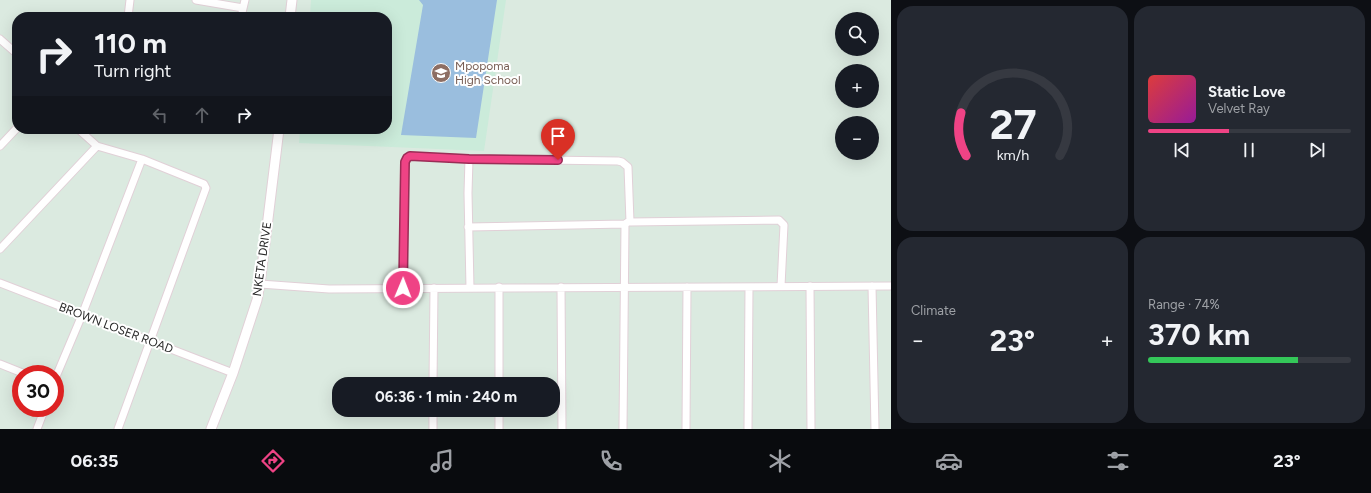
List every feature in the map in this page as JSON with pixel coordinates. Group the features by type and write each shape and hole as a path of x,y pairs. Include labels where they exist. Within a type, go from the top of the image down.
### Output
{"street":[{"path":"129,12 130,0"},
{"path":"196,0 243,8"},
{"path":"242,12 245,0"},
{"path":"291,12 292,0"},
{"path":"0,39 12,50"},
{"path":"0,146 12,133"},
{"path":"84,134 97,146 142,159 204,184 206,188 118,429"},
{"name":"NKETA DRIVE","path":"211,429 233,373 257,300 278,134"},
{"path":"0,249 97,146"},
{"path":"403,288 406,160 410,156 469,159 622,162 628,167 628,223 624,287 623,429"},
{"path":"61,365 82,315 142,159"},
{"path":"469,159 468,227 470,288"},
{"path":"468,227 779,220 784,225 781,286"},
{"name":"BROWN LOSER ROAD","path":"0,283 233,373"},
{"path":"260,284 329,289 561,287 749,288 781,286 891,286"},
{"path":"810,286 811,429"},
{"path":"872,286 875,429"},
{"path":"561,287 562,429"},
{"path":"686,429 687,287"},
{"path":"433,377 434,288"},
{"path":"499,288 499,377"},
{"path":"748,429 749,288"},
{"path":"0,364 12,369"},
{"path":"37,429 41,417"},
{"path":"433,417 433,429"},
{"path":"499,417 499,429"}],"shaded area":[{"name":"Mpopoma High School","path":"311,0 506,0 484,151 299,143 300,134 392,134 392,12 310,12"},
{"path":"419,0 497,0 476,138 401,135 423,5"}],"place":[{"name":"Mpopoma High School","path":"441,73"}],"route":[{"path":"403,288 405,162 407,158 410,156 469,159 558,160"}]}
